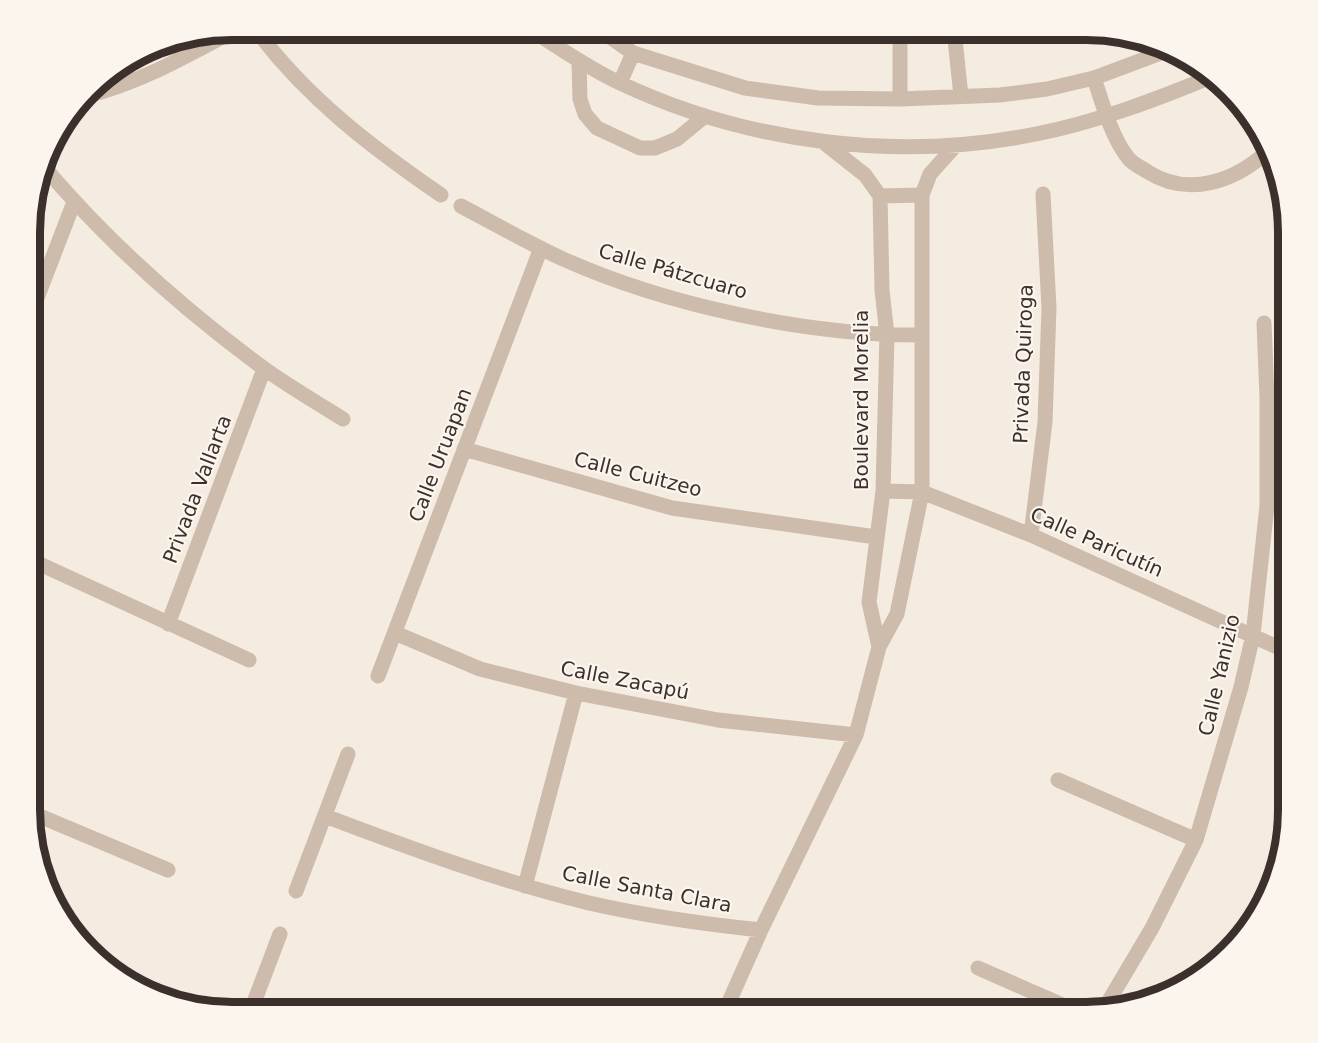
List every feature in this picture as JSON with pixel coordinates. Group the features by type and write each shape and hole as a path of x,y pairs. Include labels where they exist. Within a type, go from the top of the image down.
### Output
{"street":[{"path":"266,41 322,105 375,150 441,195"},
{"path":"548,41 620,83 705,116 770,133 822,141 885,146 956,145 1036,134 1107,117 1202,80"},
{"path":"616,41 633,53 745,88 818,98 900,99 1000,95 1047,89 1094,78 1157,54"},
{"path":"900,41 900,99"},
{"path":"955,41 961,96"},
{"path":"102,92 166,67 213,42"},
{"path":"620,83 633,53"},
{"path":"579,61 580,99 585,114 597,128 640,148 655,148 677,139 705,116"},
{"path":"1094,78 1107,117 1129,159 1162,181 1181,185 1215,183 1251,167 1262,157"},
{"path":"822,141 865,175 880,196 922,195"},
{"name":"Boulevard Morelia","path":"729,1002 761,930 856,735 879,647 897,614 922,492 922,195 930,174 956,145"},
{"path":"50,174 74,202 179,303 264,369 343,419"},
{"name":"Privada Quiroga","path":"1031,535 1045,422 1049,308 1043,194"},
{"name":"Boulevard Morelia","path":"879,647 869,602 883,491 887,335 882,290 880,196"},
{"path":"40,290 74,202"},
{"name":"Calle Pátzcuaro","path":"461,206 541,248 622,282 698,305 763,319 887,335 922,335"},
{"name":"Calle Uruapan","path":"378,676 541,248"},
{"name":"Calle Yanizio","path":"1109,1001 1152,928 1196,840 1224,753 1253,635 1267,506 1264,323"},
{"name":"Privada Vallarta","path":"168,624 264,369"},
{"path":"1267,397 1278,399"},
{"name":"Calle Cuitzeo","path":"464,449 672,508 876,537"},
{"name":"Calle Paricutín","path":"883,491 922,492 1031,535 1277,647"},
{"path":"41,564 249,660"},
{"name":"Calle Zacapú","path":"395,633 480,669 576,693 718,720 856,735"},
{"path":"525,886 576,693"},
{"path":"296,891 348,754"},
{"path":"1058,780 1196,840"},
{"name":"Calle Santa Clara","path":"325,816 409,848 525,886 591,903 684,921 761,930"},
{"path":"41,818 168,870"},
{"path":"256,1002 280,934"},
{"path":"978,968 1056,1002"}]}
